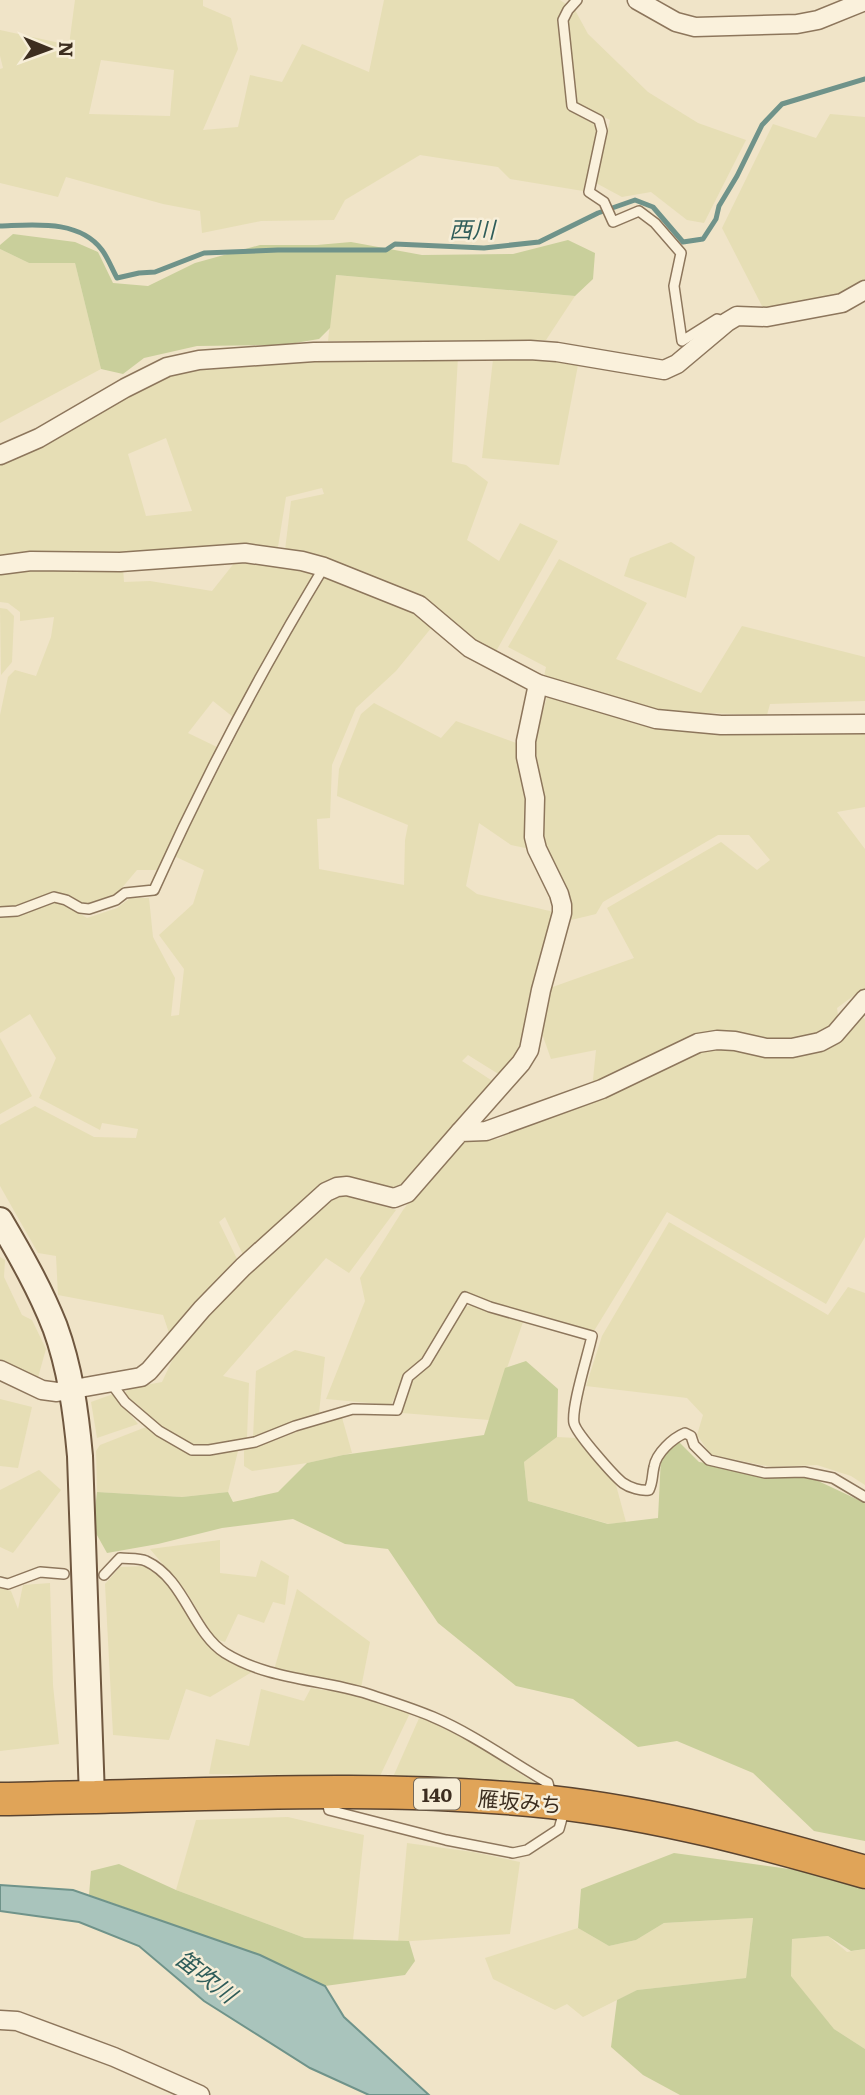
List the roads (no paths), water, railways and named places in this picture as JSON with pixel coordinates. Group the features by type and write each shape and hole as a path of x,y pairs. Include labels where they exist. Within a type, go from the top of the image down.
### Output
{"highway":[{"name":"雁坂みち","path":"0,1799 325,1792 454,1795 559,1803 612,1810 734,1835 865,1872"}],"street":[{"path":"637,0 676,22 695,27 797,24 818,20 865,1"},
{"path":"0,456 39,438 167,367 199,360 314,352 530,350 664,370 677,364 737,316 767,317 842,303 865,290"},
{"path":"0,565 31,561 120,562 246,553 302,561 324,567 419,605 470,648 538,684 656,719 721,725 865,724"},
{"path":"0,1370 42,1390 57,1392 141,1377 243,1267 326,1192 347,1186 394,1198 407,1193 521,1063 529,1050 541,990 562,913 559,894 534,837 535,798 526,757 526,741 538,684"},
{"path":"460,1132 486,1131 602,1089 698,1043 717,1040 766,1048 792,1048 820,1042 835,1034 865,999"},
{"path":"0,1220 28,1268 55,1328 72,1388 80,1456 92,1797"},
{"path":"0,2020 17,2021 114,2057 200,2095"}],"lane":[{"path":"577,0 563,20 572,106 599,120 603,131 589,192 604,202 613,222 639,211 655,223 681,253 674,286 682,341 717,319 727,322"},
{"path":"0,912 17,911 54,897 89,909 116,900 125,893 154,890 231,730 324,567"},
{"path":"111,1383 125,1402 159,1431 192,1450 209,1450 255,1441 353,1409 397,1410 408,1377 426,1362 465,1297 490,1307 592,1336 576,1402 574,1423 581,1436 624,1484 642,1491 649,1490 657,1457 678,1436 685,1433 691,1436 694,1445 709,1460 765,1473 804,1472 833,1478 865,1497"},
{"path":"104,1575 120,1558 145,1560 162,1572 184,1598 212,1643 227,1654 272,1673 365,1693 432,1716 460,1730 548,1783 559,1803 559,1829 527,1850 513,1853 446,1840 329,1810 325,1792"},
{"path":"0,1582 8,1584 40,1572 64,1574"}],"water":[{"name":"笛吹川","path":"0,1885 73,1890 260,1955 325,1986 344,2017 429,2095 369,2095 310,2068 204,2001 139,1946 79,1922 0,1911"}],"waterway":[{"name":"西川","path":"0,226 55,226 81,233 102,250 117,278 155,272 204,253 386,250 395,244 484,248 539,242 598,213 635,200 653,207 683,242 703,239 716,219 719,206 762,125 782,104 865,79"}]}
